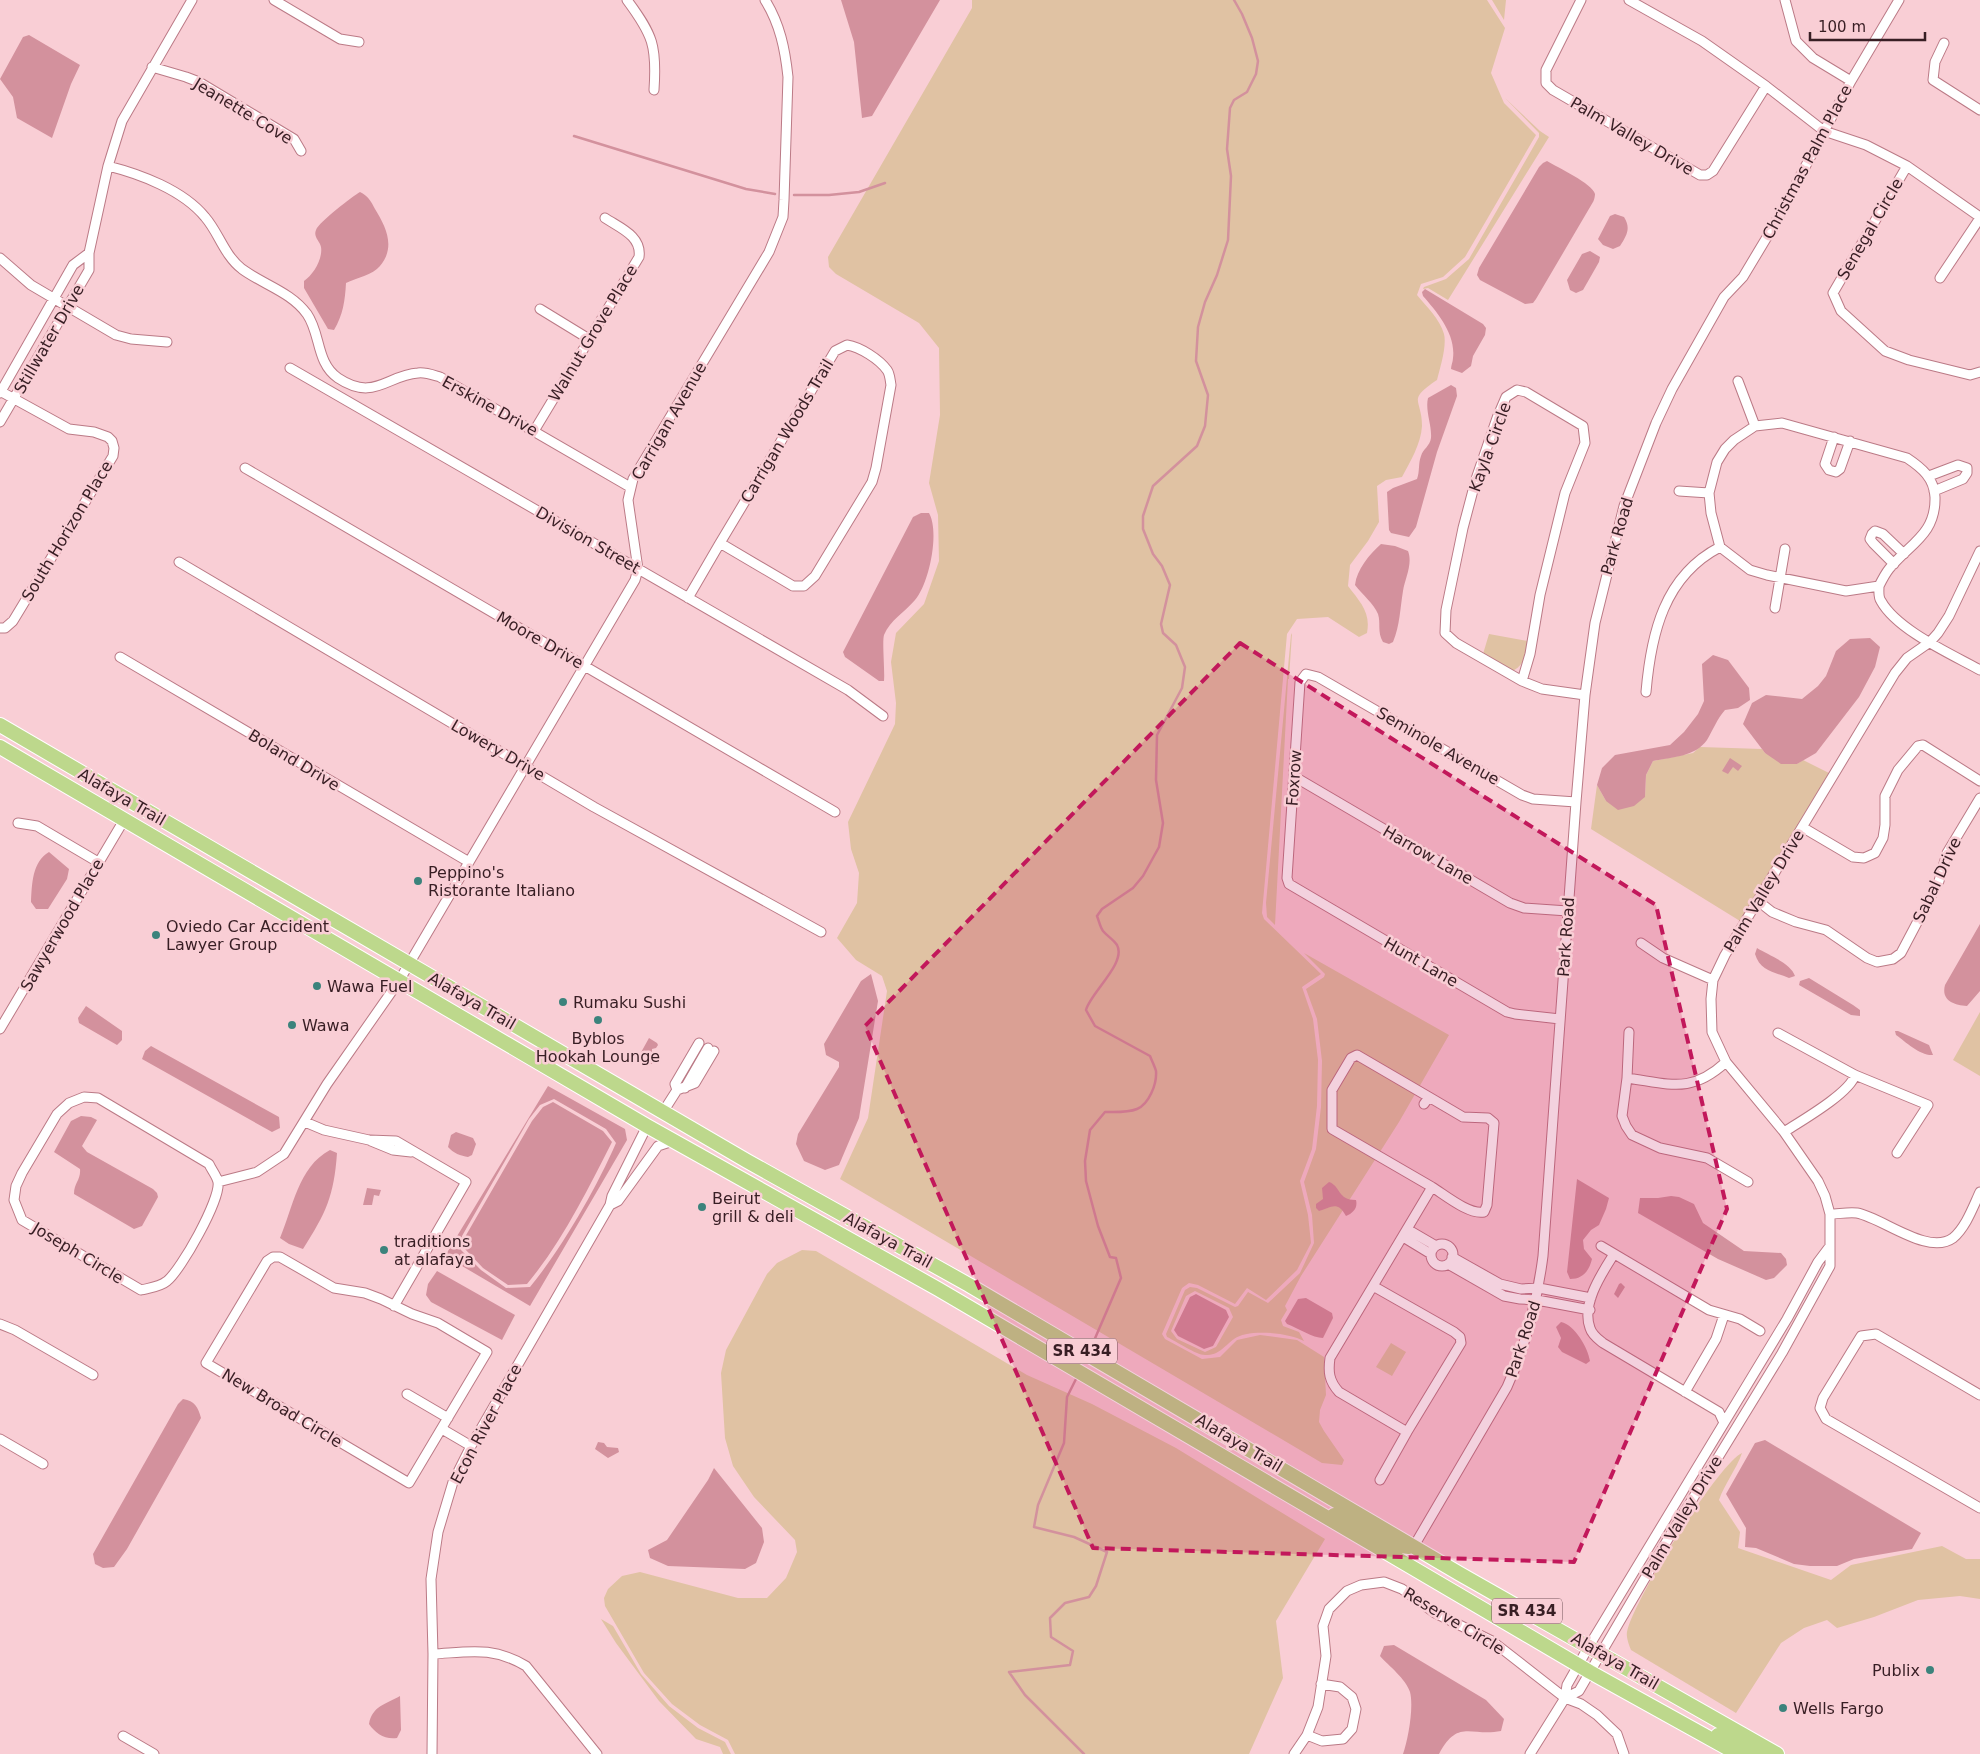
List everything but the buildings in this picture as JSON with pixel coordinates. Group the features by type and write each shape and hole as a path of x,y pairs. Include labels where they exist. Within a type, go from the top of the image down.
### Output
{"main road":[{"name":"Alafaya Trail","path":"0,725 747,1161 969,1285 1414,1546 1777,1754"},
{"name":"Alafaya Trail","path":"0,747 647,1126 938,1289 1585,1669 1738,1754"},
{"path":"36,769 82,784 120,804 136,805"},
{"path":"124,820 138,820 147,823 179,841 223,855"},
{"path":"560,1075 608,1091 651,1115 663,1112"},
{"path":"647,1126 670,1129 711,1152 747,1161"},
{"path":"938,1289 960,1291 969,1285"},
{"path":"1181,1431 1194,1426 1210,1426"},
{"path":"1314,1510 1349,1520 1393,1545 1401,1547 1414,1546"},
{"path":"1691,1727 1731,1738 1758,1754"}],"street":[{"name":"Stillwater Drive","path":"0,422 89,270 89,253 108,166 122,121 192,0"},
{"path":"274,0 340,39 359,42"},
{"path":"627,0 651,35 656,69 654,90"},
{"name":"Carrigan Avenue","path":"638,569 628,500 630,487 769,252 783,217 788,77 781,34 765,0"},
{"name":"Palm Valley Drive","path":"1581,0 1546,70 1546,83 1553,90 1700,175 1707,175 1713,170 1766,86"},
{"path":"1629,0 1702,41 1766,86 1824,131 1866,145 1907,166 1980,218 1940,278"},
{"path":"1785,0 1796,41 1813,58 1851,81"},
{"name":"Christmas Palm Place","path":"1711,321 1724,297 1743,277 1773,227 1851,81 1899,0"},
{"path":"1944,43 1935,62 1933,80 1980,110"},
{"name":"Jeanette Cove","path":"152,67 186,76 199,82 294,139 301,151"},
{"name":"Erskine Drive","path":"108,166 148,178 191,203 206,217 228,256 242,268 291,298 301,307 313,325 321,355 328,368 338,378 363,387 375,387 418,373 440,377 630,487"},
{"name":"Senegal Circle","path":"1907,166 1833,293 1841,311 1885,352 1970,375 1980,372"},
{"name":"Walnut Grove Place","path":"534,431 639,258 640,249 633,237 605,218"},
{"name":"Stillwater Drive","path":"0,392 73,265 89,253"},
{"path":"0,258 31,285 116,335 130,339 166,342"},
{"path":"540,309 589,339"},
{"name":"Park Road","path":"1414,1546 1507,1387 1528,1334 1537,1300 1546,1227 1585,695 1598,607 1624,506 1656,423 1711,321"},
{"name":"Carrigan Woods Trail","path":"688,598 720,543 835,351 847,345 854,346 881,363 888,372 891,385 872,482 815,576 804,586 792,586 720,543"},
{"name":"Division Street","path":"290,368 848,690 883,716"},
{"path":"1738,381 1755,426"},
{"name":"Kayla Circle","path":"1522,681 1530,654 1540,595 1565,493 1585,443 1583,426 1526,392 1517,390 1506,397 1476,479 1463,528 1446,610 1445,633 1456,643 1522,681 1542,689 1585,695"},
{"path":"0,392 14,400"},
{"name":"South Horizon Place","path":"0,628 6,628 13,621 112,456 114,448 112,441 102,433 70,429 14,400"},
{"path":"1879,586 1846,591 1780,578 1750,570 1720,547 1711,513 1709,493 1717,462 1725,449 1734,440 1755,426 1782,423 1834,436 1907,458 1921,467 1929,476 1934,491 1935,512 1926,530 1917,542 1888,569 1879,586 1879,599 1896,620 1930,642 1980,670"},
{"path":"1834,436 1825,464 1829,470 1836,472 1840,470 1850,441"},
{"path":"1929,476 1958,465 1966,468 1967,473 1963,479 1934,491"},
{"name":"Moore Drive","path":"245,468 835,812"},
{"path":"1679,491 1709,493"},
{"path":"1894,564 1870,539 1875,531 1883,534 1904,554"},
{"path":"1646,692 1648,664 1657,623 1679,582 1695,563 1720,547"},
{"path":"1775,608 1785,549"},
{"name":"Palm Valley Drive","path":"1530,1754 1565,1698 1567,1685 1585,1669 1595,1650 1795,1331 1830,1266 1830,1214 1825,1196 1818,1181 1784,1132 1726,1062 1712,1032 1711,1000 1713,980 1725,955 1895,673 1907,658 1930,642 1949,616 1980,551"},
{"name":"Lowery Drive","path":"179,562 525,766 676,853 742,886 821,932"},
{"path":"218,1182 257,1172 284,1154 327,1084 399,981 635,580 638,569"},
{"name":"Boland Drive","path":"120,657 469,862"},
{"name":"Foxrow","path":"1289,884 1287,878 1300,682 1306,674"},
{"name":"Seminole Avenue","path":"1306,674 1318,677 1522,795 1534,799 1576,802"},
{"path":"1802,827 1853,857 1864,858 1875,853 1882,838 1885,825 1885,796 1898,770 1918,746 1922,745 1980,781"},
{"name":"Harrow Lane","path":"1294,777 1510,903 1524,908 1568,911"},
{"name":"Sabal Drive","path":"1758,901 1772,912 1826,930 1867,958 1877,962 1893,959 1901,954 1939,881 1947,853 1980,798"},
{"name":"Sawyerwood Place","path":"0,1030 124,820"},
{"path":"18,823 37,826 98,862"},
{"name":"Hunt Lane","path":"1289,884 1507,1012 1560,1018"},
{"path":"1641,943 1663,958 1713,980"},
{"path":"1629,1032 1627,1078 1622,1116 1632,1135 1660,1148 1707,1158 1748,1182"},
{"path":"1778,1033 1856,1075 1928,1105 1897,1153"},
{"path":"663,1112 681,1090 707,1047"},
{"path":"1357,1055 1426,1100 1463,1117 1488,1118 1494,1123 1487,1205 1484,1212 1470,1211 1432,1187 1332,1129 1332,1090 1350,1058 1357,1055"},
{"path":"1627,1078 1687,1085 1702,1080 1726,1062"},
{"path":"1784,1132 1845,1090 1856,1075"},
{"name":"Joseph Circle","path":"84,1097 98,1098 208,1164 218,1182 214,1204 175,1272 166,1282 141,1290 22,1220 14,1200 16,1186 22,1173 57,1114 69,1103 84,1097"},
{"path":"305,1122 324,1130 369,1140 396,1141 466,1182 394,1306"},
{"name":"Econ River Place","path":"432,1754 433,1654 430,1579 438,1532 453,1482 471,1446 610,1205 612,1196 647,1126"},
{"name":"Econ River Place","path":"610,1205 618,1201 658,1146 673,1141"},
{"path":"1407,1432 1339,1392 1333,1386 1328,1368 1330,1358 1432,1187"},
{"path":"1830,1214 1856,1213 1874,1219 1910,1236 1939,1244 1951,1239 1962,1228 1980,1192"},
{"path":"1405,1233 1412,1232 1433,1250"},
{"path":"1433,1250 1446,1245 1451,1250 1450,1261"},
{"path":"1601,1246 1709,1310 1740,1319 1760,1331"},
{"name":"Palm Valley Drive","path":"1565,1698 1578,1691 1585,1669 1595,1650 1724,1423 1784,1324 1818,1262 1830,1246"},
{"path":"1433,1250 1432,1261 1438,1266 1450,1261 1500,1284 1521,1290 1539,1288 1591,1298"},
{"path":"1614,1254 1600,1276 1591,1298 1590,1328 1595,1336 1603,1343 1718,1412 1724,1423"},
{"name":"New Broad Circle","path":"273,1257 280,1257 334,1288 365,1293 394,1306 438,1324 487,1352 409,1483 206,1363 267,1260 273,1257"},
{"path":"1450,1261 1504,1296 1590,1310"},
{"path":"1373,1286 1454,1332 1460,1337 1461,1343 1380,1480"},
{"path":"1561,1304 1564,1292"},
{"path":"1685,1392 1716,1338 1724,1315"},
{"path":"0,1324 15,1330 93,1376"},
{"path":"1784,1324 1795,1331"},
{"path":"1980,1395 1876,1334 1862,1336 1823,1398 1820,1408 1826,1419 1980,1508"},
{"path":"407,1394 448,1418"},
{"path":"442,1429 471,1446"},
{"path":"0,1439 43,1464"},
{"name":"Reserve Circle","path":"1294,1754 1307,1735 1318,1707 1326,1656 1323,1626 1329,1609 1347,1591 1361,1585 1384,1582 1402,1589 1435,1613 1492,1641 1565,1698 1581,1704 1597,1715 1617,1734 1624,1754"},
{"path":"433,1654 477,1651 499,1653 526,1666 597,1754"},
{"path":"1307,1735 1322,1741 1343,1739 1352,1729 1356,1709 1352,1697 1340,1687 1321,1684"},
{"path":"123,1736 154,1754"}],"highlighted area":[{"path":"1240,643 1656,905 1727,1209 1574,1562 1093,1548 865,1026"}],"shaded area":[{"path":"841,0 940,0 872,116 862,118 854,42"},
{"path":"972,0 1487,0 1505,28 1491,73 1504,103 1536,135 1465,257 1443,277 1421,284 1417,295 1442,328 1445,339 1444,351 1437,380 1419,396 1422,426 1415,453 1402,477 1386,480 1377,486 1379,522 1368,541 1350,565 1348,586 1364,608 1368,626 1367,633 1359,637 1328,617 1297,619 1287,634 1262,913 1264,919 1321,974 1302,987 1313,1019 1318,1060 1317,1106 1312,1149 1300,1181 1308,1215 1311,1243 1297,1270 1266,1300 1247,1288 1235,1304 1198,1285 1189,1283 1182,1288 1162,1334 1165,1339 1202,1359 1220,1357 1237,1340 1260,1335 1297,1340 1324,1357 1326,1395 1320,1410 1319,1422 1344,1460 1342,1465 1322,1463 840,1179 868,1118 887,991 882,976 856,960 837,938 857,903 859,873 851,849 848,822 895,724 896,703 891,662 896,633 924,604 939,561 938,515 929,483 940,415 939,348 919,323 836,274 829,267 828,257 972,8"},
{"path":"1492,0 1506,0 1504,20"},
{"path":"29,35 80,65 71,84 52,138 17,118 13,97 0,79 23,37"},
{"path":"1505,98 1549,137 1448,300 1428,288 1423,289 1446,279 1469,259 1539,137 1539,133"},
{"path":"1547,161 1588,185 1593,190 1595,196 1536,299 1533,303 1525,304 1480,280 1477,275 1479,268 1539,167"},
{"path":"360,192 371,201 383,223 388,237 388,252 377,269 346,283 340,319 334,330 328,329 304,288 304,281 314,271 321,252 315,232 318,226 329,216"},
{"path":"1615,214 1624,217 1628,228 1620,246 1613,249 1603,245 1598,239 1610,216"},
{"path":"1590,251 1600,257 1599,262 1583,290 1576,293 1570,290 1567,280 1582,254"},
{"path":"1425,289 1483,324 1486,328 1485,335 1473,356 1471,366 1462,373 1451,369 1453,358 1452,340 1444,324 1423,296 1422,292"},
{"path":"1451,385 1456,388 1457,396 1437,452 1416,527 1409,537 1391,533 1389,530 1387,492 1417,479 1421,456 1431,438 1427,408 1428,398"},
{"path":"921,513 929,513 933,532 931,558 925,582 915,600 894,620 884,635 884,681 879,681 845,657 843,652 913,517"},
{"path":"1381,544 1395,546 1408,551 1410,561 1397,629 1393,642 1389,644 1383,642 1381,638 1379,617 1376,610 1355,585 1358,573 1364,563"},
{"path":"1292,633 1275,925 1267,917 1266,903"},
{"path":"1489,634 1528,641 1524,659 1520,666 1512,671 1483,654"},
{"path":"1870,638 1880,647 1875,667 1859,697 1816,753 1797,764 1781,764 1765,753 1743,724 1752,703 1766,695 1802,699 1818,686 1826,676 1836,651 1850,639"},
{"path":"1713,655 1728,660 1749,688 1750,700 1738,708 1725,710 1707,740 1696,750 1683,755 1653,761 1646,775 1645,797 1634,806 1618,810 1606,801 1597,785 1602,768 1615,755 1670,745 1684,732 1698,714 1704,701 1702,664"},
{"path":"1700,747 1762,749 1765,753 1797,764 1803,760 1829,773 1740,921 1591,829 1597,785 1606,801 1645,797 1646,775 1653,761 1693,753"},
{"path":"1730,758 1742,766 1738,771 1733,767 1728,774 1722,771"},
{"path":"49,852 69,869 67,879 48,909 36,909 31,902 34,874 43,856"},
{"path":"1980,924 1980,991 1967,1006 1953,1003 1949,1001 1945,994 1945,985"},
{"path":"1757,948 1784,963 1793,971 1795,976 1789,978 1764,967 1757,960 1755,954"},
{"path":"1304,953 1449,1035 1399,1122 1301,1276 1285,1306 1287,1310 1281,1320 1283,1326 1299,1332 1304,1341 1279,1334 1249,1334 1234,1339 1214,1354 1201,1354 1167,1337 1166,1334 1185,1290 1190,1287 1197,1288 1235,1307 1238,1306 1248,1292 1268,1303 1300,1273 1314,1243 1312,1215 1304,1182 1316,1149 1321,1107 1322,1061 1317,1019 1306,989 1324,977 1325,974","holes":["1195,1291 1229,1308 1233,1317 1216,1347 1205,1352 1177,1339 1171,1331 1186,1296"]},
{"path":"871,974 878,1001 859,1118 839,1165 825,1170 804,1161 796,1144 798,1134 839,1067 839,1062 826,1055 824,1044 861,981"},
{"path":"1809,978 1860,1010 1860,1016 1851,1015 1799,985 1800,981"},
{"path":"86,1006 122,1031 122,1040 117,1045 79,1023 78,1018"},
{"path":"1980,1012 1980,1076 1953,1060"},
{"path":"1895,1031 1929,1045 1933,1055 1928,1055 1913,1048 1896,1035"},
{"path":"649,1038 658,1045 649,1054 656,1058 652,1064 646,1063 639,1056"},
{"path":"151,1046 279,1117 280,1128 272,1132 142,1059 145,1051"},
{"path":"548,1086 625,1129 627,1140 530,1306 445,1256","holes":["554,1099 606,1129 616,1143 608,1161 566,1236 530,1287 506,1288 481,1270 461,1250 462,1236 529,1119 540,1105"]},
{"path":"553,1102 603,1131 612,1142 573,1216 540,1268 527,1284 508,1285 483,1268 465,1249 465,1237 532,1121 543,1107"},
{"path":"81,1116 97,1120 82,1146 87,1152 157,1193 158,1197 142,1226 134,1229 74,1194 80,1169 54,1152 71,1121"},
{"path":"456,1132 473,1138 476,1144 472,1155 468,1157 460,1155 448,1147 451,1135"},
{"path":"330,1150 337,1153 334,1181 328,1204 303,1249 289,1244 280,1238 304,1177 319,1157"},
{"path":"1577,1179 1609,1198 1599,1225 1591,1230 1583,1240 1584,1249 1592,1259 1589,1267 1585,1274 1579,1278 1570,1279 1567,1272"},
{"path":"1329,1182 1336,1186 1345,1198 1356,1200 1356,1208 1346,1216 1340,1208 1334,1206 1319,1211 1316,1208 1316,1204 1323,1199 1322,1188"},
{"path":"367,1188 381,1190 379,1196 374,1195 372,1205 363,1205"},
{"path":"1679,1197 1694,1204 1703,1223 1744,1251 1781,1253 1786,1259 1787,1265 1774,1278 1766,1280 1718,1259 1638,1213 1640,1198"},
{"path":"802,1250 816,1251 1027,1375 1092,1404 1176,1448 1325,1539 1276,1621 1283,1678 1249,1754 735,1754 728,1740 700,1725 672,1704 644,1673 605,1606 604,1598 608,1589 622,1576 640,1572 738,1598 767,1598 786,1578 797,1552 795,1540 754,1497 733,1466 725,1438 721,1373 726,1350 767,1274 777,1263"},
{"path":"437,1271 515,1315 502,1340 431,1302 426,1295 428,1284"},
{"path":"1621,1283 1625,1287 1618,1298 1614,1294"},
{"path":"1196,1294 1226,1310 1229,1317 1213,1346 1204,1349 1178,1336 1174,1330 1190,1297"},
{"path":"1306,1298 1332,1313 1333,1318 1323,1338 1310,1335 1287,1324 1285,1321 1298,1299"},
{"path":"1561,1322 1576,1332 1584,1344 1590,1361 1586,1364 1562,1352 1558,1347 1561,1338 1556,1327"},
{"path":"1391,1343 1406,1352 1392,1376 1376,1367"},
{"path":"183,1399 195,1405 201,1418 127,1549 114,1567 103,1568 95,1564 93,1554 178,1404"},
{"path":"1765,1440 1921,1533 1912,1549 1854,1559 1837,1566 1810,1566 1794,1564 1756,1548 1745,1547 1746,1528 1726,1494 1755,1443"},
{"path":"598,1442 604,1443 607,1447 618,1448 619,1452 608,1458 595,1449"},
{"path":"1742,1453 1719,1500 1740,1532 1738,1548 1831,1580 1851,1565 1942,1546 1966,1559 1980,1559 1980,1599 1960,1596 1918,1600 1874,1617 1837,1628 1827,1620 1804,1628 1781,1643 1736,1713 1631,1650 1627,1639 1627,1632 1632,1616 1659,1566 1696,1507 1730,1463"},
{"path":"714,1468 762,1528 764,1542 756,1563 745,1569 668,1566 650,1558 648,1550 667,1540 708,1480"},
{"path":"601,1619 613,1626 641,1674 669,1706 698,1728 725,1742 731,1754 723,1754 720,1747 696,1739 659,1701 616,1643"},
{"path":"1394,1645 1486,1700 1504,1719 1501,1731 1459,1732 1452,1736 1439,1754 1403,1754 1410,1723 1410,1692 1401,1678 1380,1656 1384,1646"},
{"path":"400,1696 401,1730 397,1738 384,1737 377,1733 369,1724 371,1718 376,1709"}],"waterway":[{"path":"1090,1350 1121,1278 1116,1258 1110,1257 1098,1226 1086,1181 1085,1161 1090,1130 1105,1112 1129,1111 1137,1109 1145,1103 1155,1082 1156,1071 1150,1056 1095,1026 1086,1010 1094,995 1113,969 1119,952 1117,945 1102,929 1097,916 1102,909 1133,888 1143,876 1159,847 1163,823 1156,780 1157,735 1182,688 1185,667 1176,645 1163,633 1161,624 1170,585 1162,566 1153,554 1143,529 1143,516 1153,486 1197,446 1205,426 1208,395 1196,361 1198,327 1205,302 1217,275 1228,240 1231,176 1227,149 1230,108 1234,100 1247,92 1256,74 1258,61 1252,38 1234,0"},
{"path":"574,136 746,189 775,194"},
{"path":"794,195 829,195 859,192 885,183"},
{"path":"1078,1375 1067,1397 1064,1443 1038,1505 1034,1527 1074,1537 1107,1552 1096,1586 1089,1597 1065,1603 1050,1618 1051,1637 1073,1651 1070,1665 1009,1672 1025,1695 1084,1754"}],"place":[{"name":"Peppino's Ristorante Italiano","path":"418,881"},
{"name":"Oviedo Car Accident Lawyer Group","path":"156,935"},
{"name":"Wawa Fuel","path":"317,986"},
{"name":"Rumaku Sushi","path":"563,1002"},
{"name":"Byblos Hookah Lounge","path":"598,1020"},
{"name":"Wawa","path":"292,1025"},
{"name":"Beirut grill & deli","path":"702,1207"},
{"name":"traditions at alafaya","path":"384,1250"},
{"name":"Publix","path":"1930,1670"},
{"name":"Wells Fargo","path":"1783,1708"}]}
